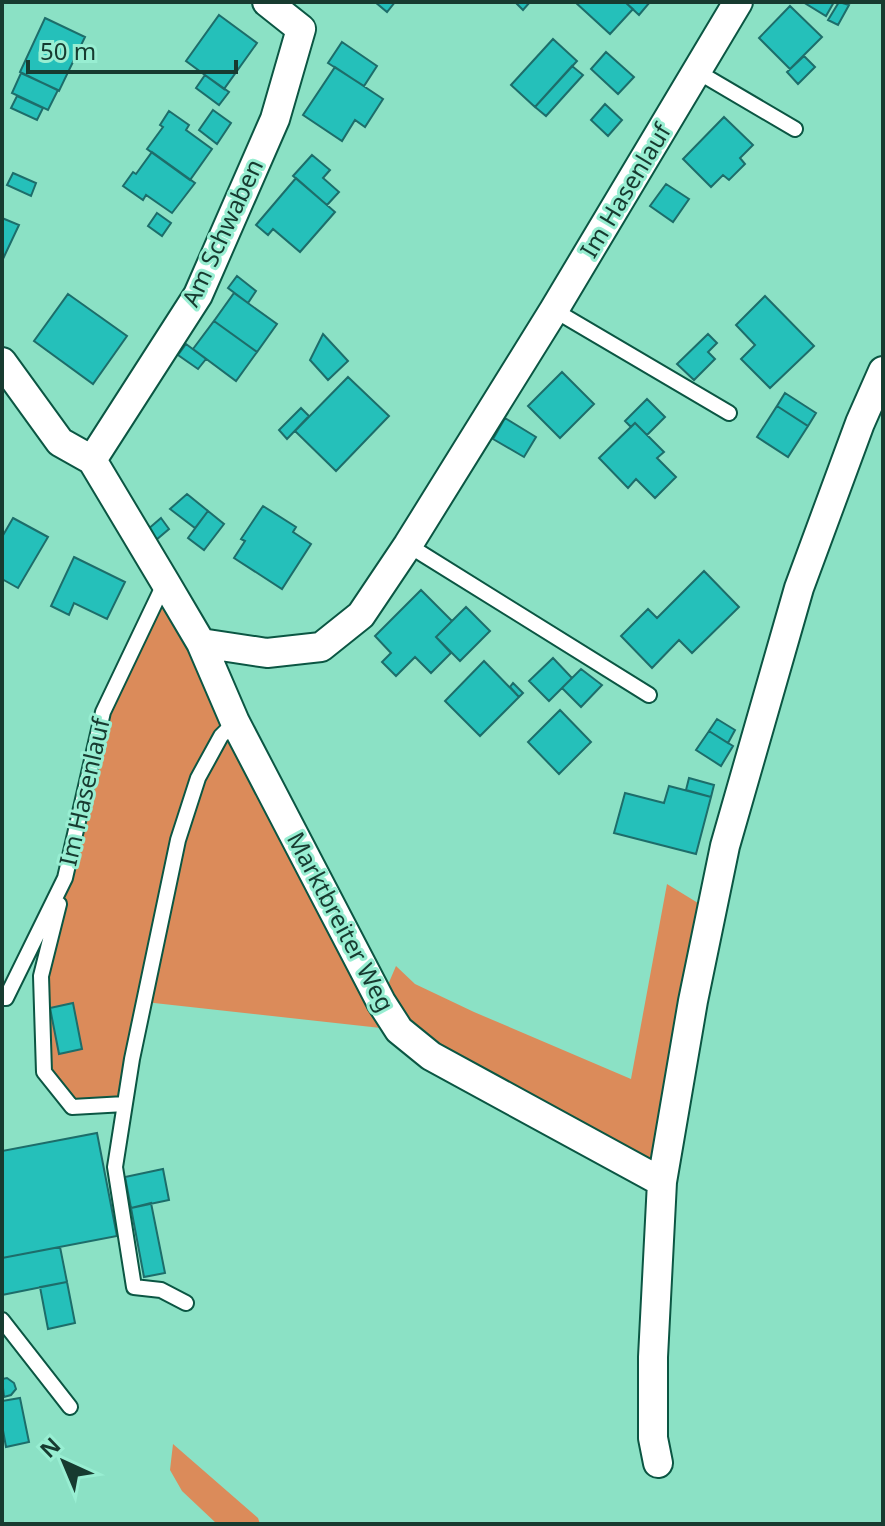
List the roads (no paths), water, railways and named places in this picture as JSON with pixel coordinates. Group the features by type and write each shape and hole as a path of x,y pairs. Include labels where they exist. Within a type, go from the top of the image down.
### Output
{"street":[{"name":"Am Schwaben","path":"92,460 198,295 275,119 301,29 267,2"},
{"name":"Im Hasenlauf","path":"201,643 267,653 321,647 361,615 554,310 738,2"},
{"name":"Marktbreiter Weg","path":"2,362 60,442 92,460 165,582 201,643 235,722 381,1002 399,1030 431,1056 662,1182"},
{"path":"658,1463 653,1438 653,1357 662,1182 693,1001 725,846 799,588 860,423 883,371"}],"lane":[{"path":"698,72 795,129"},
{"path":"554,310 729,413"},
{"path":"408,545 649,695"},
{"name":"Im Hasenlauf","path":"2,998 6,998 65,878 103,712 165,582"},
{"path":"186,1303 161,1290 134,1287 115,1167 178,840 198,778 221,736 235,722"},
{"path":"65,878 41,976 44,1072 72,1107 125,1104"},
{"path":"2,1320 70,1407"}]}
